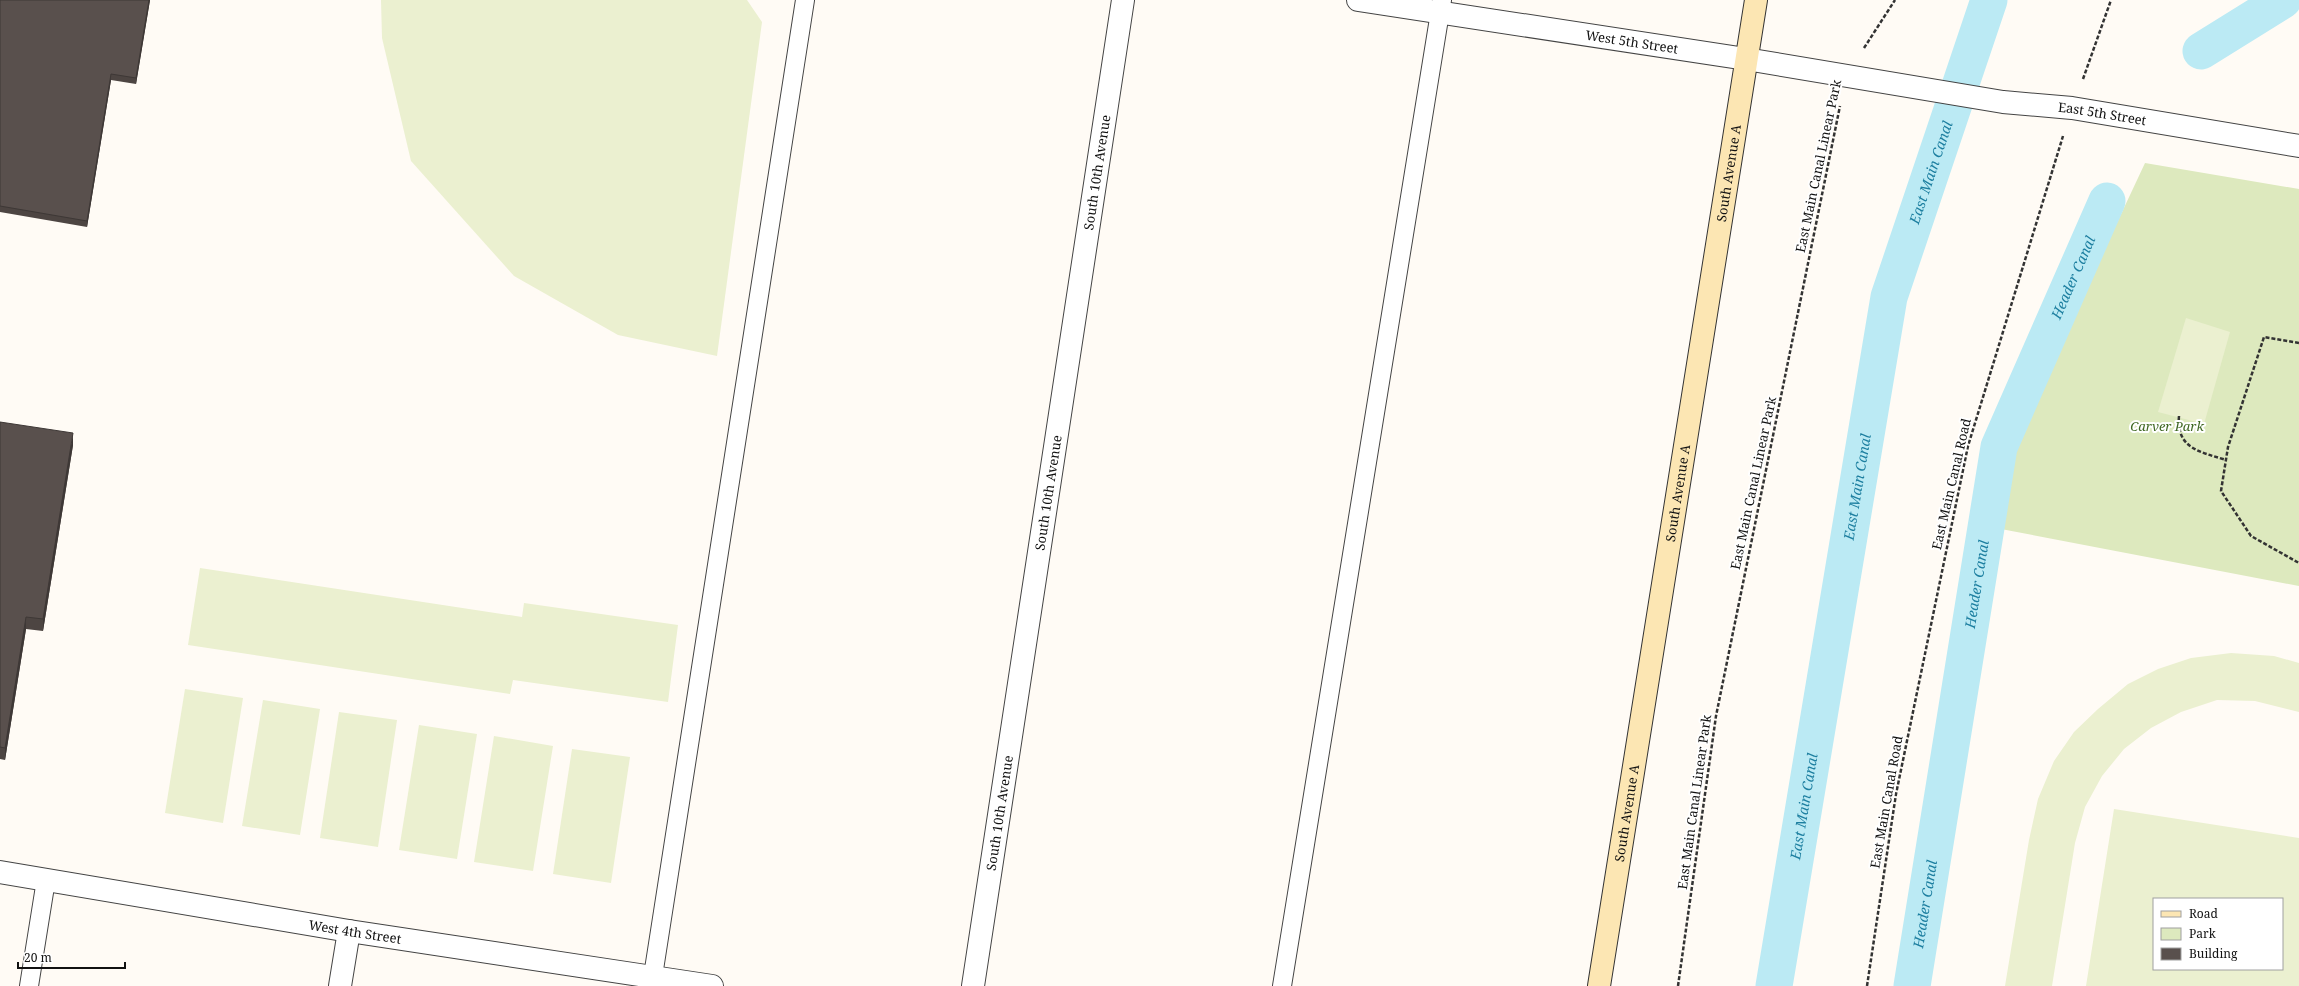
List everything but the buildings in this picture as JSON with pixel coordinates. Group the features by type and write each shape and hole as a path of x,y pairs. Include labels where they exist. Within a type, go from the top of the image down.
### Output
{"main road":[{"name":"South Avenue A","path":"1599,986 1756,0"}],"street":[{"name":"South 10th Avenue","path":"973,986 1123,0"},
{"name":"West 5th Street","path":"1358,0 1441,7 1906,86"},
{"name":"East 5th Street","path":"1906,86 2003,102 2072,108 2299,146"},
{"name":"West 4th Street","path":"0,872 348,931 712,986"},
{"path":"340,986 348,931"}],"lane":[{"path":"653,976 804,0"},
{"path":"1282,986 1441,7"},
{"path":"29,986 46,880"}],"path":[{"name":"East Main Canal Linear Park","path":"1678,986 1716,716 1846,76 1895,0"},
{"name":"East Main Canal Road","path":"1867,986 1896,794 1968,446 2072,108 2111,0"},
{"path":"2299,343 2264,337 2228,447 2221,491 2250,536 2299,563"},
{"path":"2179,416 2178,426 2184,440 2194,450 2226,460"}],"green space":[{"path":"381,0 747,0 762,22 717,356 618,335 514,276 411,161 382,38"},
{"name":"Carver Park","path":"2145,163 2299,189 2299,586 2001,529 2013,445"},
{"path":"2186,318 2230,332 2204,424 2158,412"},
{"path":"200,568 522,617 524,603 678,625 668,702 513,680 510,694 188,645"},
{"path":"2231,653 2274,656 2299,663 2299,712 2255,701 2217,700 2181,712 2151,728 2124,749 2102,776 2085,807 2075,843 2052,986 2005,986 2029,840 2038,799 2054,761 2074,732 2098,709 2128,684 2158,669 2191,658"},
{"path":"185,689 243,698 223,823 165,813"},
{"path":"263,700 320,709 300,835 242,826"},
{"path":"339,712 397,720 378,847 320,838"},
{"path":"419,725 477,734 457,859 399,850"},
{"path":"494,736 553,746 533,871 474,862"},
{"path":"572,749 630,757 611,883 553,874"},
{"path":"2114,809 2299,838 2299,986 2086,986"}],"waterway":[{"name":"East Main Canal","path":"1774,986 1889,297 1989,0"},
{"name":"Header Canal","path":"2201,51 2283,0"},
{"name":"Header Canal","path":"1912,986 1999,447 2107,201"}]}
